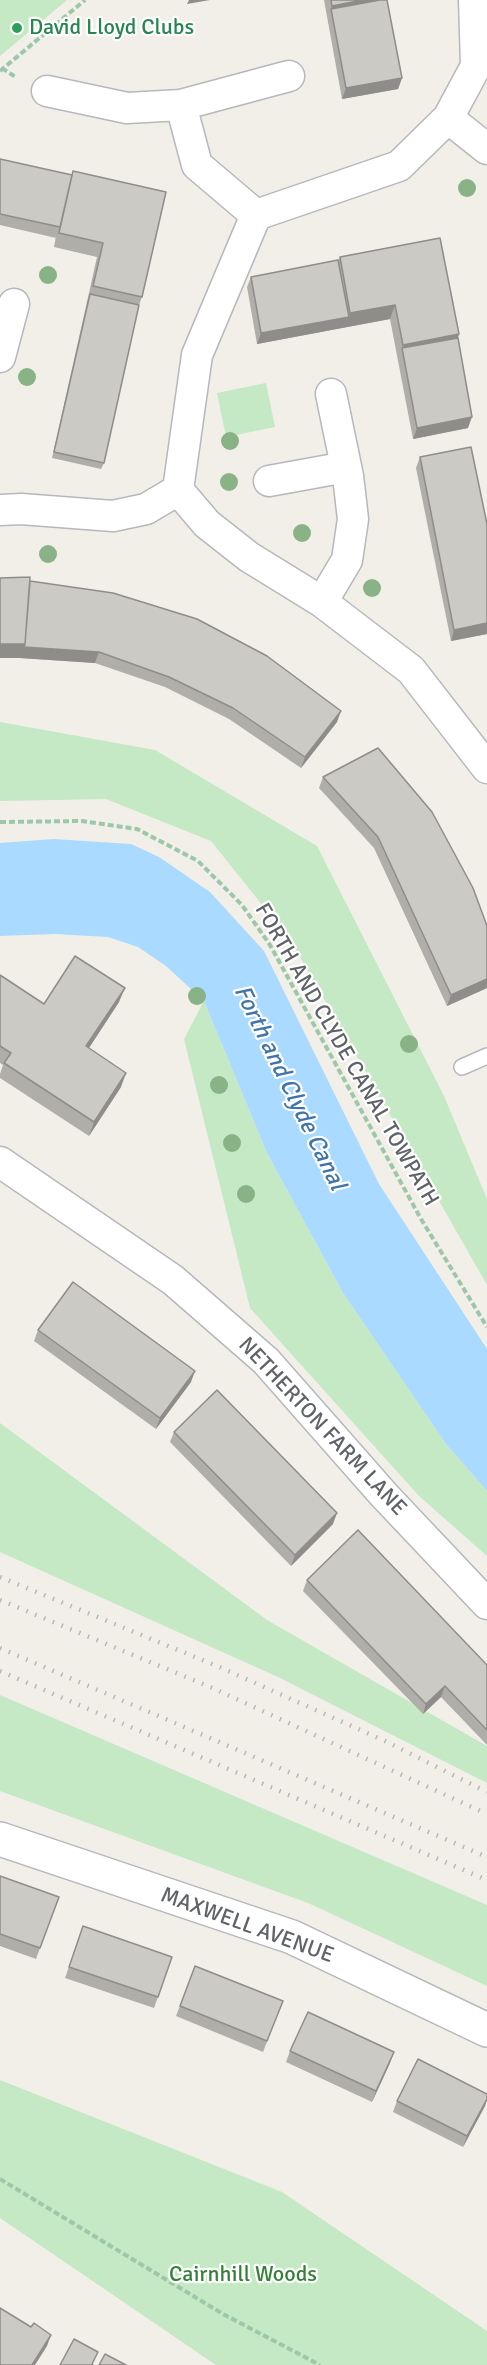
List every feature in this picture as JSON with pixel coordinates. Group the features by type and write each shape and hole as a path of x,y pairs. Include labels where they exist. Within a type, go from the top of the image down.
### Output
{"street":[{"path":"474,0 476,66 448,117 399,166 256,215 197,355 178,490 207,524 249,557 322,602 411,670 487,768"},
{"path":"46,91 127,108 182,105 289,76"},
{"path":"182,105 196,165 256,215"},
{"path":"448,117 487,149"},
{"path":"0,357 14,304"},
{"path":"322,602 347,561 353,519 346,467 331,394"},
{"path":"269,481 346,467"},
{"path":"0,510 21,508 113,516 146,509 178,490"},
{"name":"NETHERTON FARM LANE","path":"0,1162 173,1280 266,1361 384,1495 487,1604"},
{"name":"MAXWELL AVENUE","path":"0,1839 292,1937 487,2030"}],"lane":[{"path":"462,1067 487,1056"}],"path":[{"path":"0,71 85,0"},
{"name":"FORTH AND CLYDE CANAL TOWPATH","path":"0,822 81,821 137,829 198,861 242,905 270,945 421,1219 487,1327"},
{"path":"0,2178 223,2314 320,2365"}],"green space":[{"name":"David Lloyd Clubs","path":"0,0 67,0 0,56"},
{"path":"266,383 275,427 226,437 217,393"},
{"path":"0,722 155,750 317,846 444,1096 487,1199 487,1285 291,941 211,841 106,799 0,801"},
{"path":"204,1001 267,1153 343,1293 446,1444 487,1491 487,1556 419,1496 250,1308 184,1039"},
{"path":"0,1423 267,1620 487,1746 487,1783 278,1677 0,1552"},
{"path":"0,1695 487,1905 487,1986 308,1903 0,1791"},
{"name":"Cairnhill Woods","path":"0,2080 282,2192 487,2331 487,2365 216,2365 0,2218"}],"water":[{"name":"Forth and Clyde Canal","path":"54,839 131,844 159,857 210,892 264,951 379,1184 487,1349 487,1491 446,1444 343,1293 267,1153 204,1001 166,966 138,947 108,937 55,934 0,936 0,843"}],"building":[{"path":"331,0 363,0 332,6"},
{"path":"387,0 402,78 346,88 331,9"},
{"path":"0,159 72,175 60,227 0,214"},
{"path":"73,171 166,192 142,297 93,286 103,243 59,233"},
{"path":"440,238 459,334 403,345 395,305 350,313 340,257"},
{"path":"338,260 349,317 261,333 251,277"},
{"path":"90,294 139,305 104,463 54,452"},
{"path":"458,338 472,417 417,428 402,348"},
{"path":"471,447 487,524 487,623 454,630 420,457"},
{"path":"30,577 25,644 0,644 0,578"},
{"path":"30,581 113,593 197,619 267,656 341,711 305,757 233,708 169,677 99,652 24,647"},
{"path":"378,748 432,812 473,888 487,926 487,979 451,995 378,837 323,777"},
{"path":"75,956 125,988 86,1046 126,1073 94,1122 4,1063 11,1053 0,1046 0,975 44,1004"},
{"path":"73,1282 195,1371 160,1418 38,1330"},
{"path":"217,1390 337,1513 295,1555 174,1432"},
{"path":"358,1530 487,1665 487,1730 445,1686 426,1704 307,1580"},
{"path":"0,1876 59,1897 40,1948 0,1934"},
{"path":"83,1926 172,1957 158,1997 69,1967"},
{"path":"195,1966 283,2001 267,2041 180,2006"},
{"path":"308,2012 394,2052 376,2091 290,2051"},
{"path":"418,2059 487,2094 487,2099 467,2136 397,2101"},
{"path":"0,2308 31,2327 34,2323 51,2335 32,2365 0,2365"},
{"path":"74,2339 98,2352 93,2365 60,2365"},
{"path":"105,2354 126,2365 99,2365"}],"railway":[{"path":"0,1577 217,1666 385,1741 487,1792"},
{"path":"0,1600 208,1686 487,1814"},
{"path":"0,1648 487,1857"},
{"path":"0,1671 487,1880"}],"place":[{"name":"David Lloyd Clubs","path":"17,28"}]}
